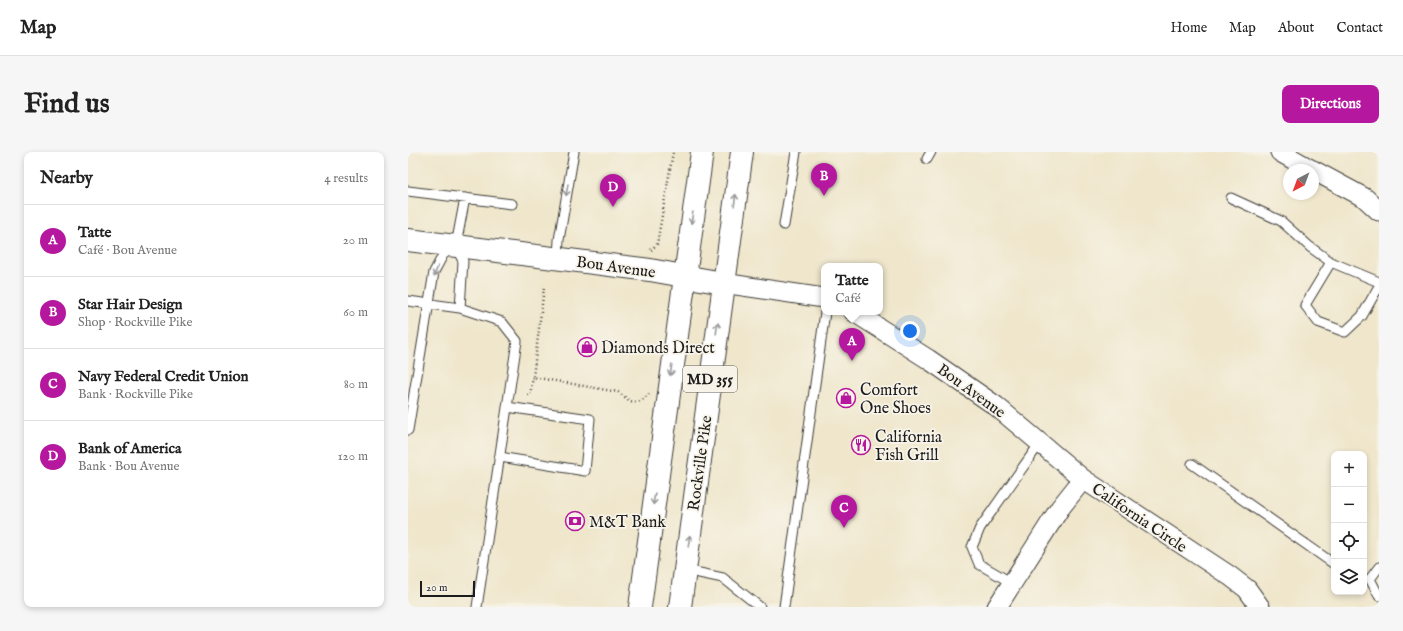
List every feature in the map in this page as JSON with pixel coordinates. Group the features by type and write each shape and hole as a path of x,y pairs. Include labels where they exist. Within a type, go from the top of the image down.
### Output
{"main road":[{"name":"MD 355","path":"640,607 702,152"},
{"name":"Rockville Pike","path":"680,607 742,152"},
{"name":"Bou Avenue","path":"408,240 558,258 723,283"}],"street":[{"path":"1280,152 1302,164"},
{"path":"1319,173 1365,198 1379,211"},
{"name":"Bou Avenue","path":"723,283 821,298"},
{"name":"Bou Avenue","path":"859,315 928,359 990,402 1083,479"},
{"name":"California Circle","path":"997,607 1060,508 1083,479 1230,576 1247,589 1260,607"}],"lane":[{"path":"558,258 561,225 574,152"},
{"path":"784,224 796,152"},
{"path":"408,191 512,204"},
{"path":"460,308 463,261 456,245 465,198"},
{"path":"1231,198 1281,221 1310,247 1331,262 1379,282"},
{"path":"408,430 434,272 444,255 456,245"},
{"path":"1331,262 1305,305 1318,322 1345,332 1362,316 1379,286"},
{"path":"408,301 460,308 502,322 517,341 477,607"},
{"path":"784,607 825,315"},
{"path":"500,457 585,471 590,419 507,407"},
{"path":"1012,584 979,564 972,547 980,528 1040,443"},
{"path":"1192,464 1331,562"},
{"path":"1379,567 1367,579 1379,596"},
{"path":"685,570 723,578 760,607"}],"path":[{"path":"651,250 657,244 673,152"},
{"path":"544,288 533,377 618,392 635,402 641,401 652,389"}],"place":[{"name":"Star Hair Design","path":"824,196"},
{"name":"Bank of America","path":"613,207"},
{"name":"Diamonds Direct","path":"587,347"},
{"name":"Tatte","path":"852,361"},
{"name":"Comfort One Shoes","path":"846,398"},
{"name":"California Fish Grill","path":"861,445"},
{"name":"M&T Bank","path":"575,521"},
{"name":"Navy Federal Credit Union","path":"844,528"}]}
